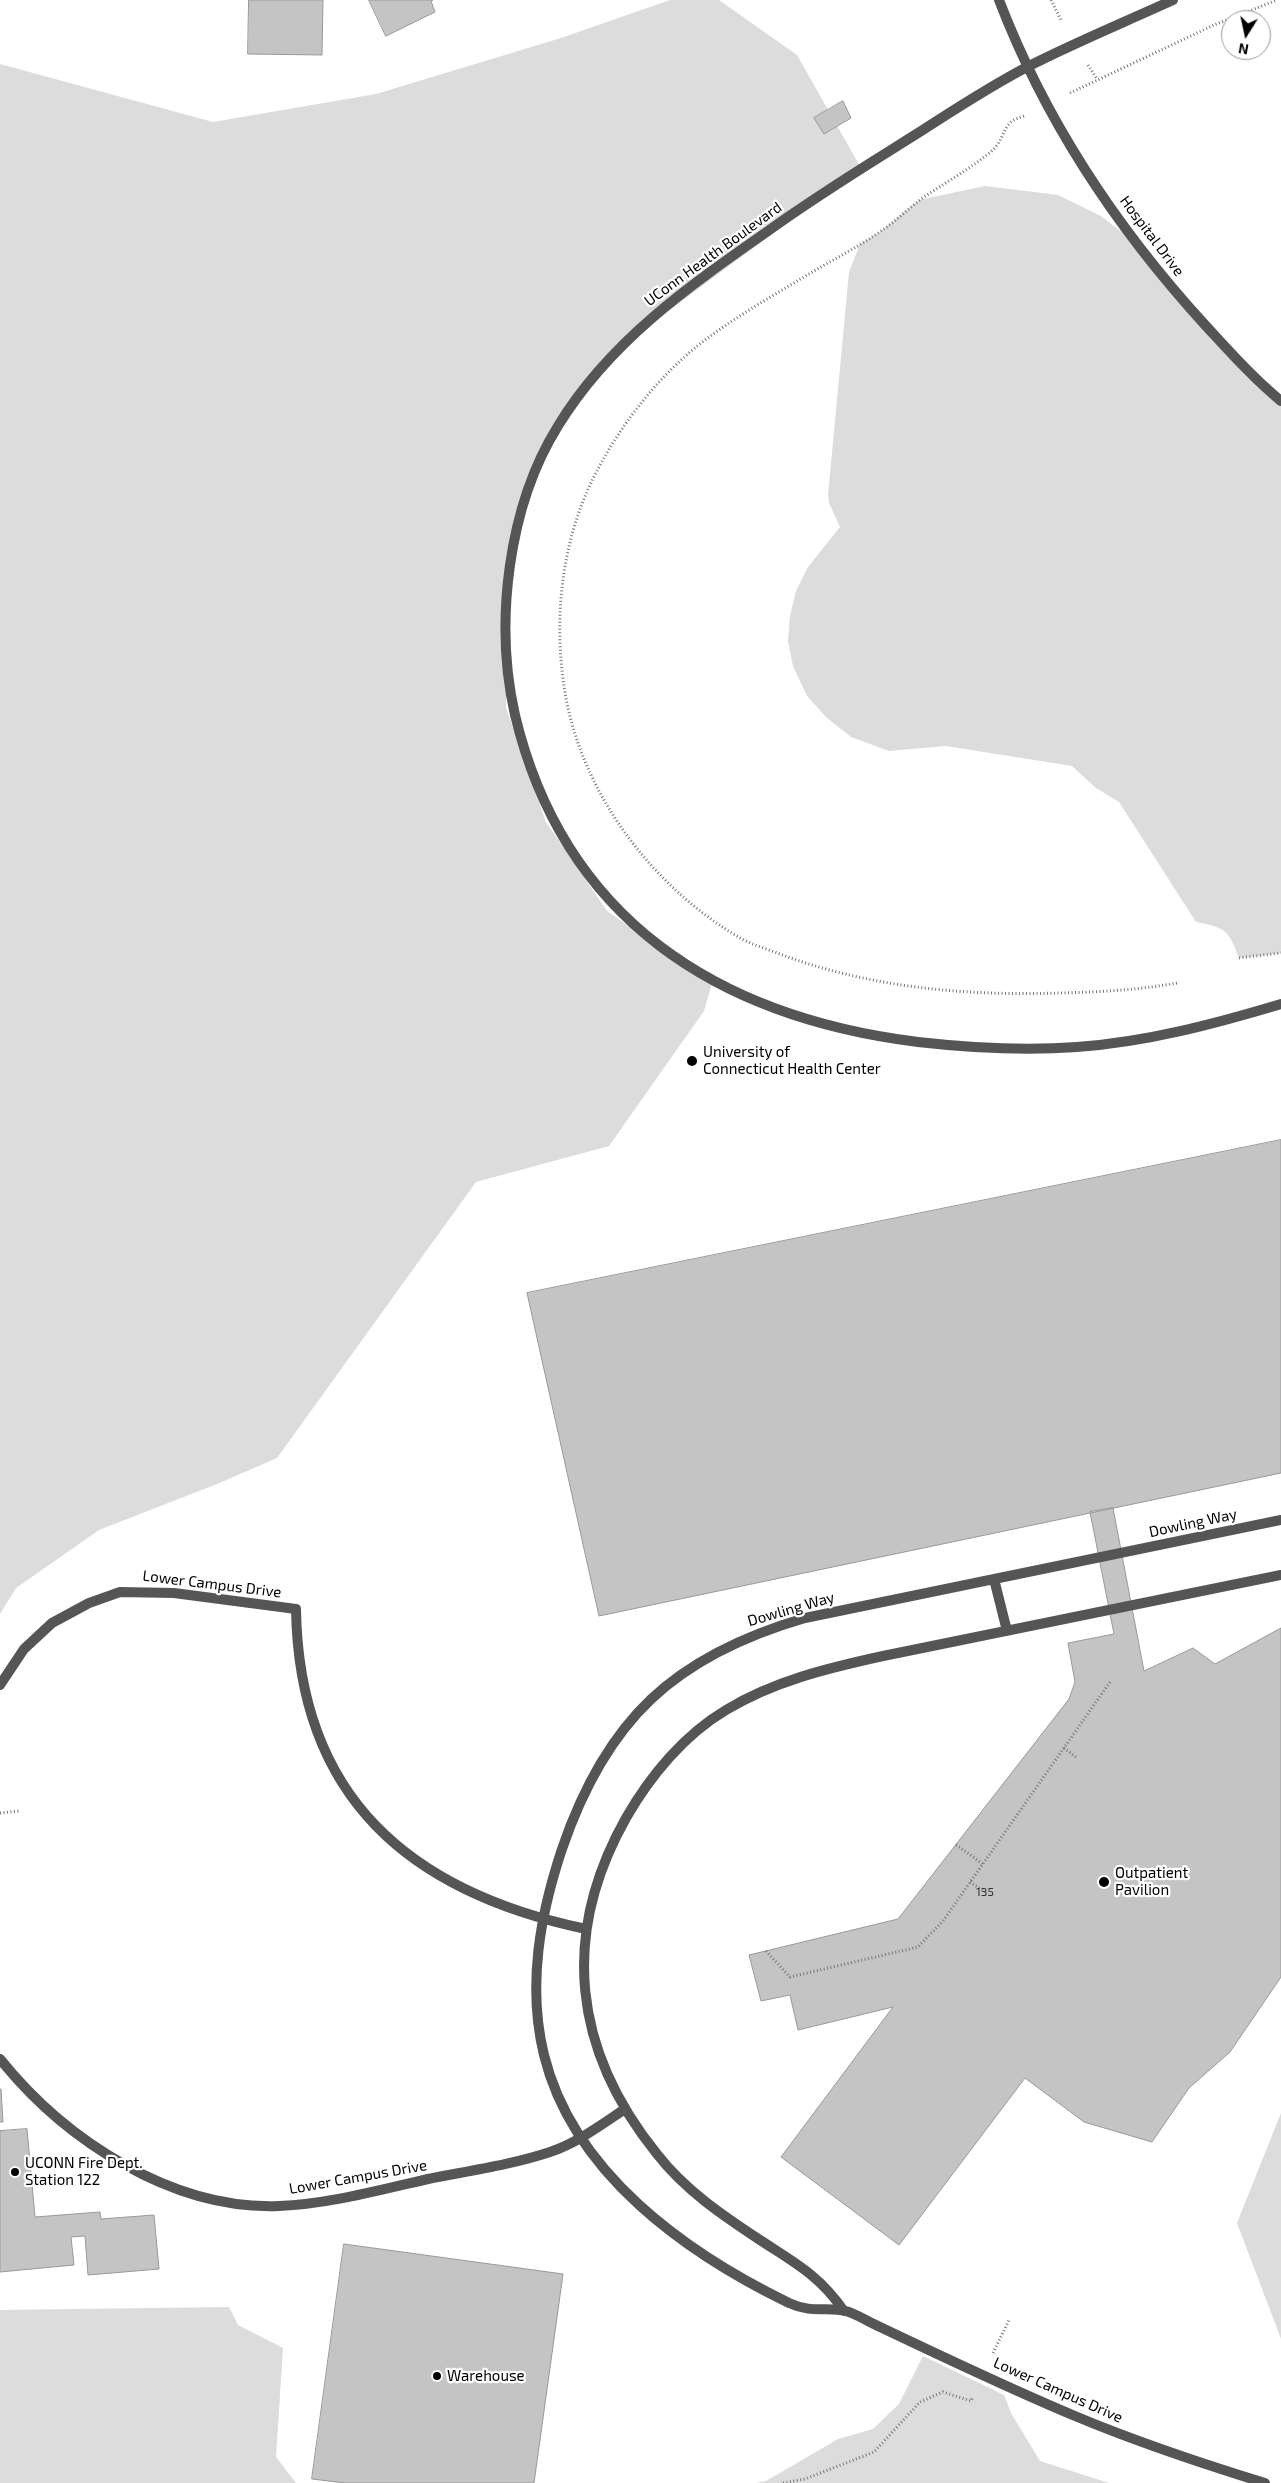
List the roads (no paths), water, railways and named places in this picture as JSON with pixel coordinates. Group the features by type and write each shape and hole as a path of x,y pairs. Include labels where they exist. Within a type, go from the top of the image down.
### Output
{"street":[{"name":"Hospital Drive","path":"999,0 1011,33 1047,104 1102,195 1142,251 1187,306 1231,354 1281,401"},
{"name":"UConn Health Boulevard","path":"1173,0 1028,66 841,181 688,288 623,343 575,400 552,435 528,492 516,536 508,578 506,660 521,740 548,809 568,844 620,910 666,951 702,976 775,1009 812,1021 901,1040 952,1046 1036,1049 1080,1047 1160,1036 1281,1004"},
{"name":"Dowling Way","path":"543,1919 554,1874 567,1835 599,1762 633,1717 677,1678 723,1649 775,1627 840,1610 1281,1520"},
{"path":"586,1929 594,1889 606,1859 638,1798 653,1775 673,1754 724,1711 772,1686 814,1672 883,1656 1281,1575"},
{"path":"994,1579 1006,1630"},
{"name":"Lower Campus Drive","path":"0,1685 24,1649 52,1623 89,1602 120,1592 174,1593 296,1609 301,1669 315,1725 340,1777 356,1803 395,1845 437,1875 502,1906 543,1919 586,1929 582,1972 586,1998 604,2065 625,2109 649,2145 684,2184 708,2205 818,2279 844,2311"},
{"name":"Lower Campus Drive","path":"543,1919 536,1982 540,2034 544,2054 556,2089 582,2137 607,2171 634,2200 698,2251 746,2280 802,2308 844,2311 1119,2434 1265,2483"},
{"name":"Lower Campus Drive","path":"0,2060 45,2106 114,2158 168,2184 199,2195 238,2203 279,2206 312,2203 530,2158 551,2152 582,2137 625,2109"}],"place":[{"name":"University of Connecticut Health Center","path":"692,1061"},
{"name":"Outpatient Pavilion","path":"1104,1882"},
{"name":"UCONN Fire Dept. Station 122","path":"15,2172"},
{"name":"Warehouse","path":"437,2376"}]}
